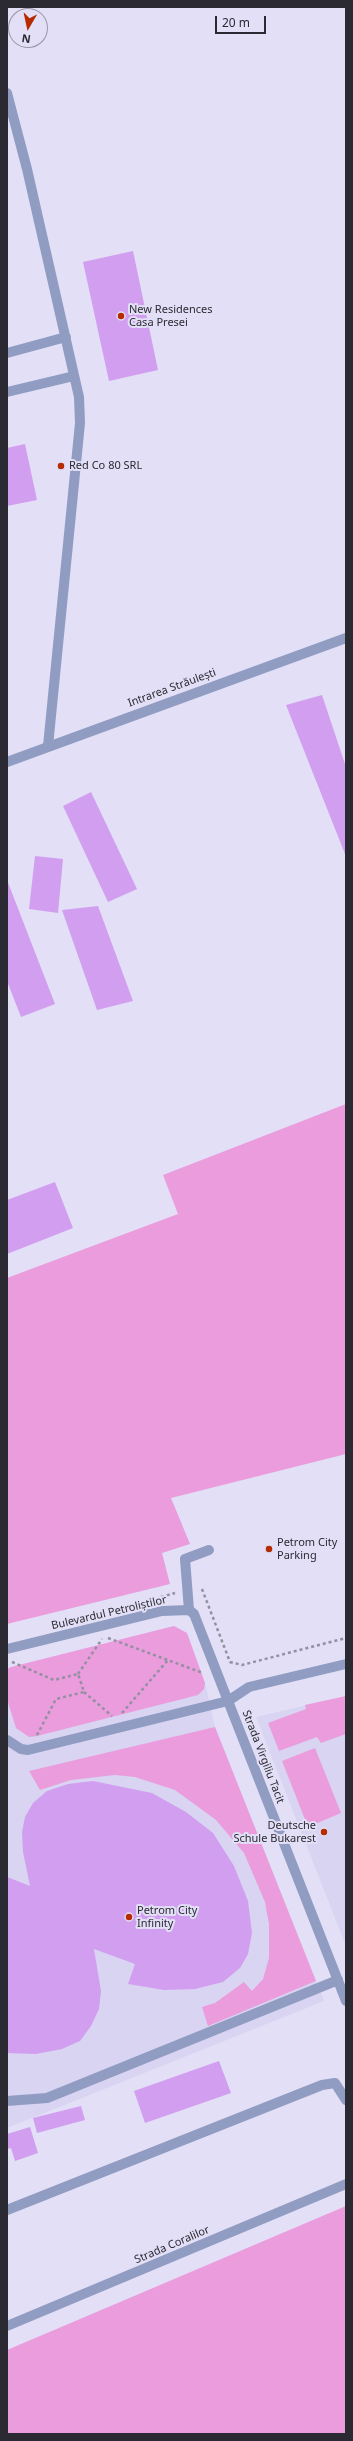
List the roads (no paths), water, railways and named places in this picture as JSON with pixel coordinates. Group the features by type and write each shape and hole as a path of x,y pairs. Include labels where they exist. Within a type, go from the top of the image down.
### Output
{"street":[{"path":"7,93 79,397 80,423 48,746"},
{"path":"7,353 66,337"},
{"path":"7,392 74,376"},
{"name":"Intrarea Străulești","path":"7,762 346,638"},
{"path":"209,1550 185,1559 188,1610 194,1614 228,1701"},
{"name":"Bulevardul Petroliștilor","path":"7,1649 162,1611 188,1610"},
{"path":"7,1740 21,1749 28,1750 228,1701 249,1687 346,1664"},
{"name":"Strada Virgiliu Tacit","path":"228,1701 346,2001"},
{"path":"7,2101 47,2098 338,1980"},
{"path":"7,2210 322,2085 335,2083 346,2100"},
{"name":"Strada Coralilor","path":"7,2326 346,2184"}],"place":[{"name":"New Residences Casa Presei","path":"121,316"},
{"name":"Red Co 80 SRL","path":"61,466"},
{"name":"Petrom City Parking","path":"269,1549"},
{"name":"Deutsche Schule Bukarest","path":"324,1832"},
{"name":"Petrom City Infinity","path":"129,1917"}]}
